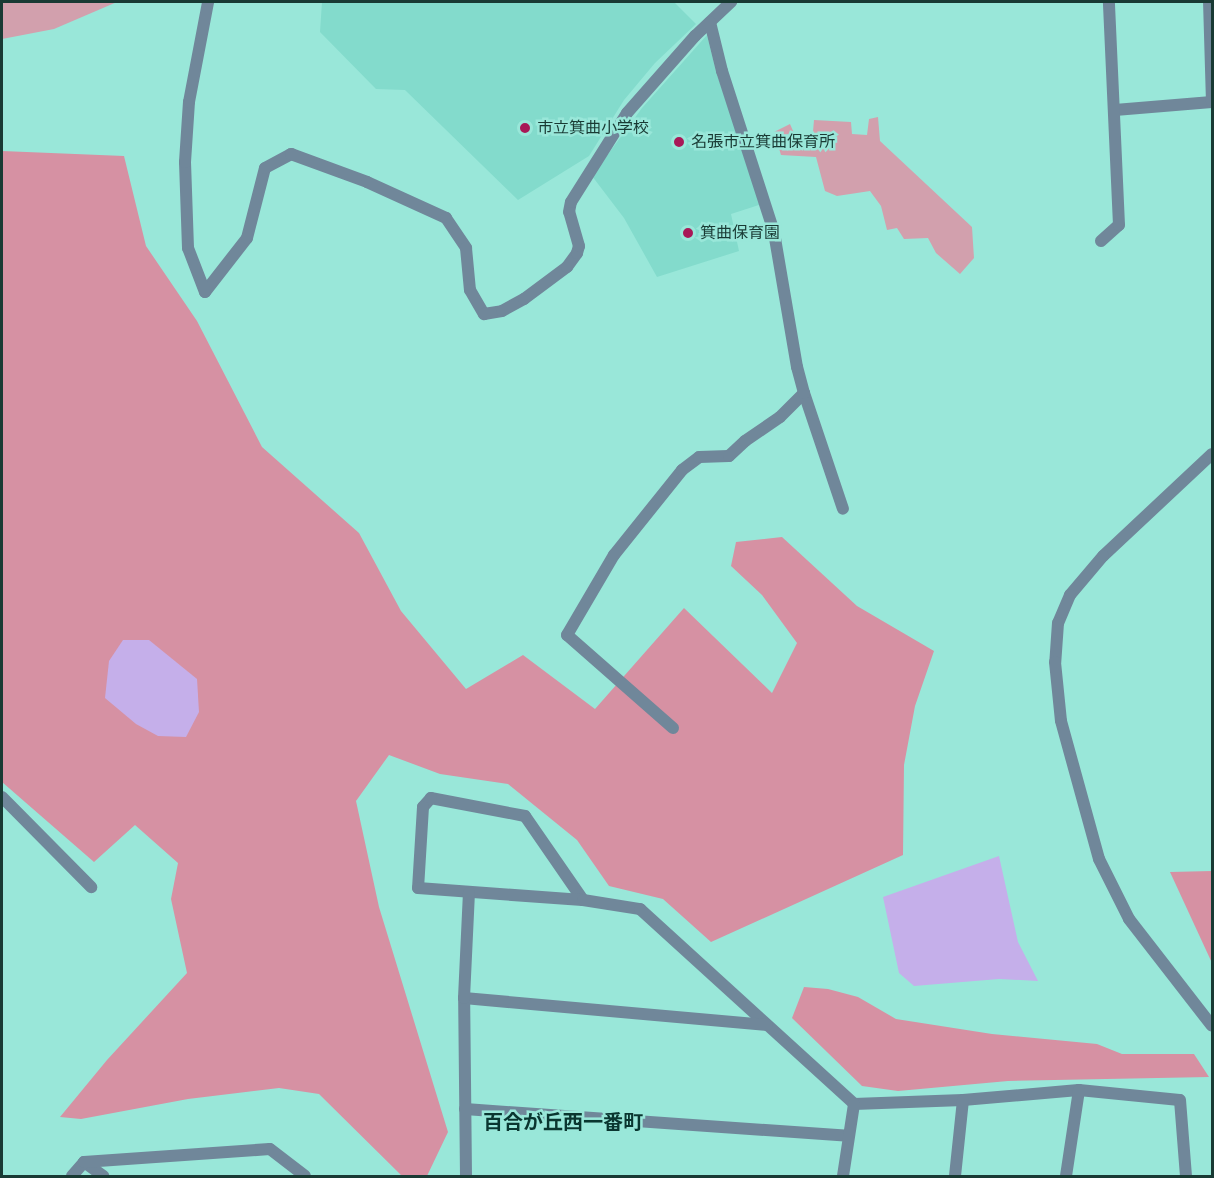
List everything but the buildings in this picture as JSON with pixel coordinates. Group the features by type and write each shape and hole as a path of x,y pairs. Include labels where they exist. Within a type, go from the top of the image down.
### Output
{"street":[{"path":"208,2 189,102 185,162 188,248 205,292 247,238 265,168 291,154 367,182 446,218 466,248 470,290 484,314 502,311 524,299 567,267 579,246 569,212 571,202 627,113 731,2"},
{"path":"1101,241 1119,225 1109,2"},
{"path":"1115,110 1212,102 1209,2"},
{"path":"710,22 722,71 774,232 797,367 804,393 843,509"},
{"path":"674,728 567,635 614,555 682,470 699,457 729,456 780,417 804,393"},
{"path":"1212,454 1103,556 1071,595 1058,623 1056,662 1061,721 1099,859 1129,919 1212,1026"},
{"path":"2,797 91,886"},
{"path":"583,900 525,816 431,798 423,807 418,888 583,900 640,909 854,1104 963,1100 1079,1090 1180,1100 1186,1176"},
{"path":"466,1176 464,998 469,893"},
{"path":"464,998 767,1025"},
{"path":"1066,1176 1079,1090"},
{"path":"955,1176 963,1100"},
{"path":"843,1176 854,1104"},
{"path":"465,1109 848,1136"},
{"path":"72,1176 84,1162 270,1149 305,1176"},
{"path":"84,1162 103,1176"}],"shaded area":[{"path":"2,2 117,2 54,29 2,39"},
{"name":"市立箕曲小学校","path":"322,2 674,2 696,24 655,63 624,100 589,156 518,200 405,90 376,89 320,32"},
{"name":"名張市立箕曲保育所","path":"707,35 716,72 762,204 731,214 739,251 657,277 624,218 592,176 642,108"},
{"path":"878,117 880,141 972,227 974,258 960,274 936,253 928,238 904,239 897,228 887,230 881,206 870,191 837,196 825,191 816,157 781,155 774,132 790,124 797,140 812,143 814,120 851,122 852,134 867,135 869,119"},
{"path":"2,151 124,156 146,246 197,321 262,447 359,533 401,611 466,689 523,655 595,709 684,608 772,693 797,643 762,595 731,566 736,542 782,537 857,606 934,651 915,706 904,765 903,855 711,942 663,899 609,886 577,840 508,784 440,774 389,755 356,801 379,907 448,1132 427,1176 402,1176 319,1094 279,1088 188,1099 81,1119 60,1117 107,1060 187,973 171,899 178,863 135,825 94,862 2,782"},
{"path":"123,640 149,640 197,679 199,712 186,737 158,736 136,724 105,698 109,661"},
{"path":"999,856 1018,942 1038,981 999,979 914,986 899,973 883,897"},
{"path":"1212,871 1212,963 1170,872"},
{"path":"804,987 828,989 858,997 896,1019 992,1034 1097,1044 1122,1054 1194,1054 1209,1077 1008,1081 898,1091 862,1086 792,1018"}],"place":[{"name":"市立箕曲小学校","path":"525,128"},
{"name":"名張市立箕曲保育所","path":"679,142"},
{"name":"箕曲保育園","path":"688,233"}],"district":[{"name":"百合が丘西一番町","path":"563,1122"}]}
